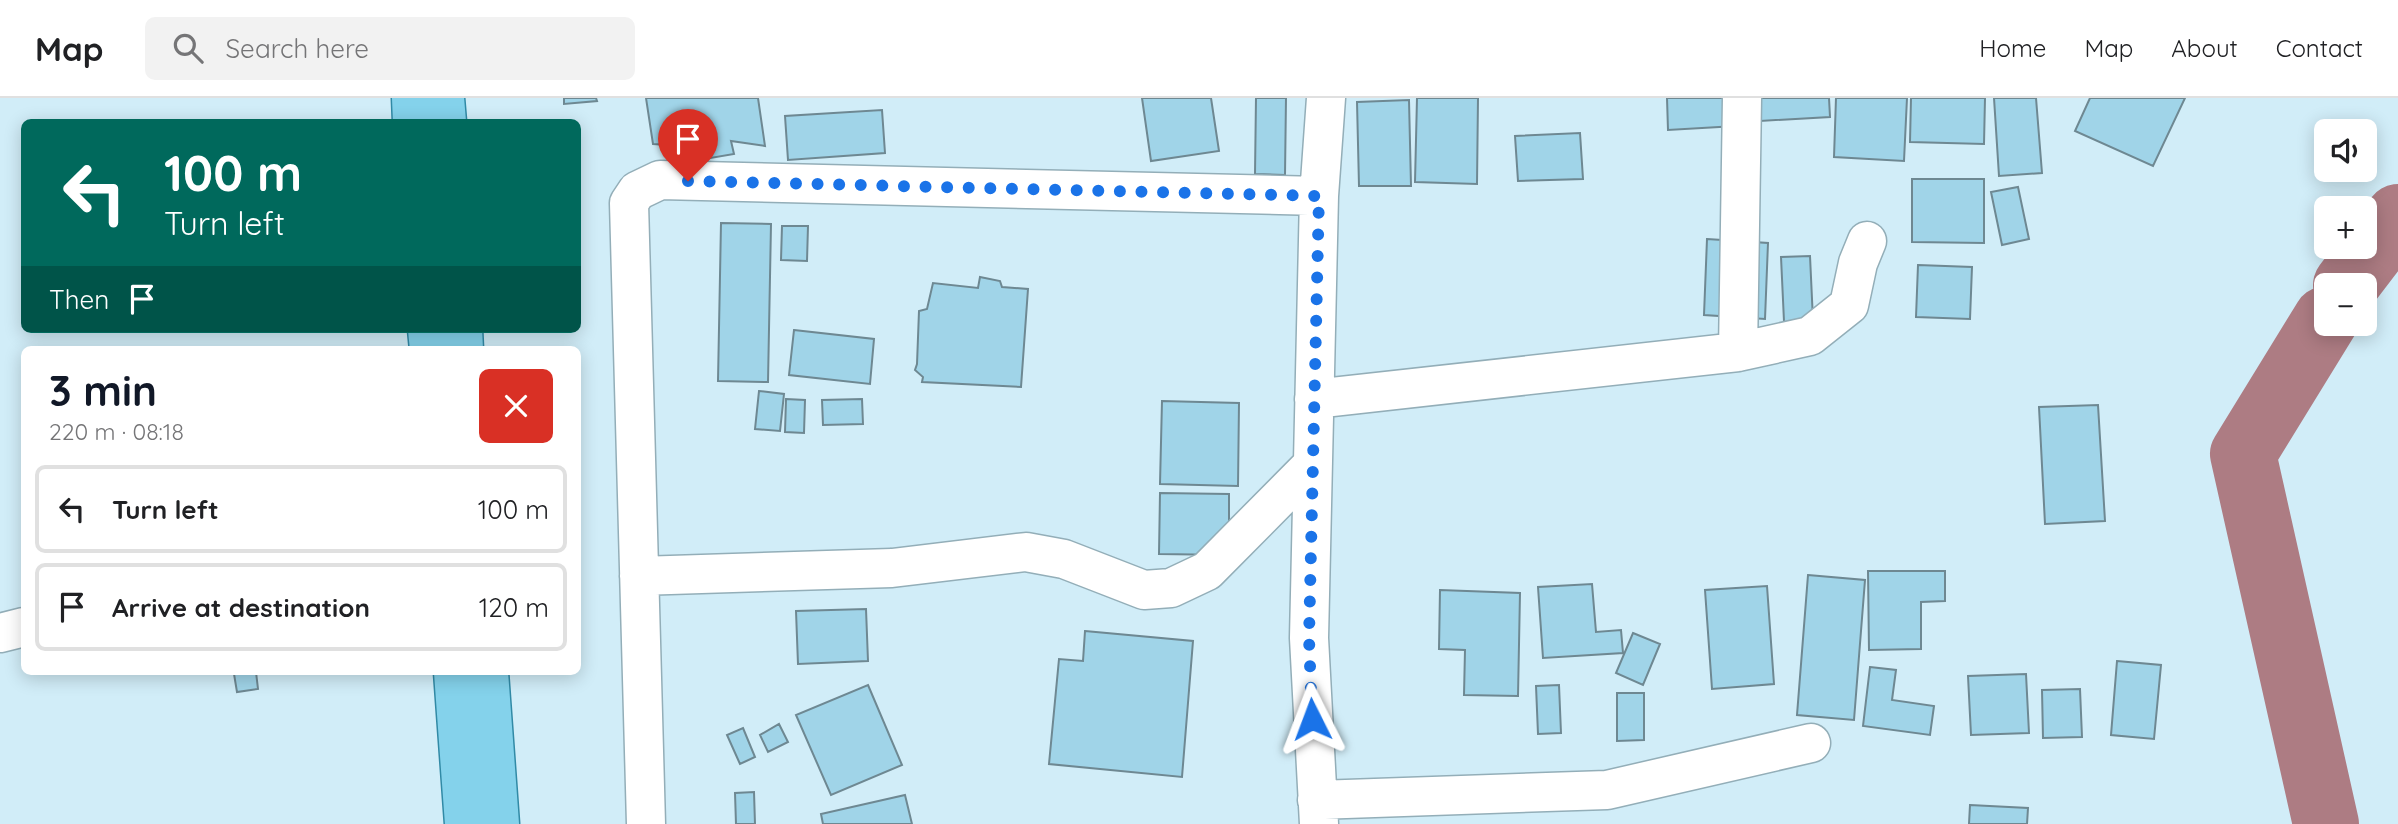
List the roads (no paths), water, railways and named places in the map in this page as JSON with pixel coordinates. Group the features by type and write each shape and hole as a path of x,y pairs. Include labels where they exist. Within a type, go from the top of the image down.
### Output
{"main road":[{"path":"411,98 412,119"},
{"path":"445,98 447,119"},
{"path":"453,675 464,824"},
{"path":"489,675 500,824"}],"street":[{"path":"1326,98 1319,196 1309,638 1318,812 1607,790 1811,743"},
{"path":"1738,352 1742,98"},
{"path":"646,824 629,204 637,191 660,180 1319,196"},
{"path":"1314,399 1738,352 1810,336 1849,305 1858,263 1867,241"},
{"path":"639,576 892,568 1026,552 1064,559 1144,590 1171,588 1207,571 1313,464"},
{"path":"0,633 21,628"}],"waterway":[{"path":"2355,273 2398,217"},
{"path":"2316,336 2243,454 2326,824"}]}
